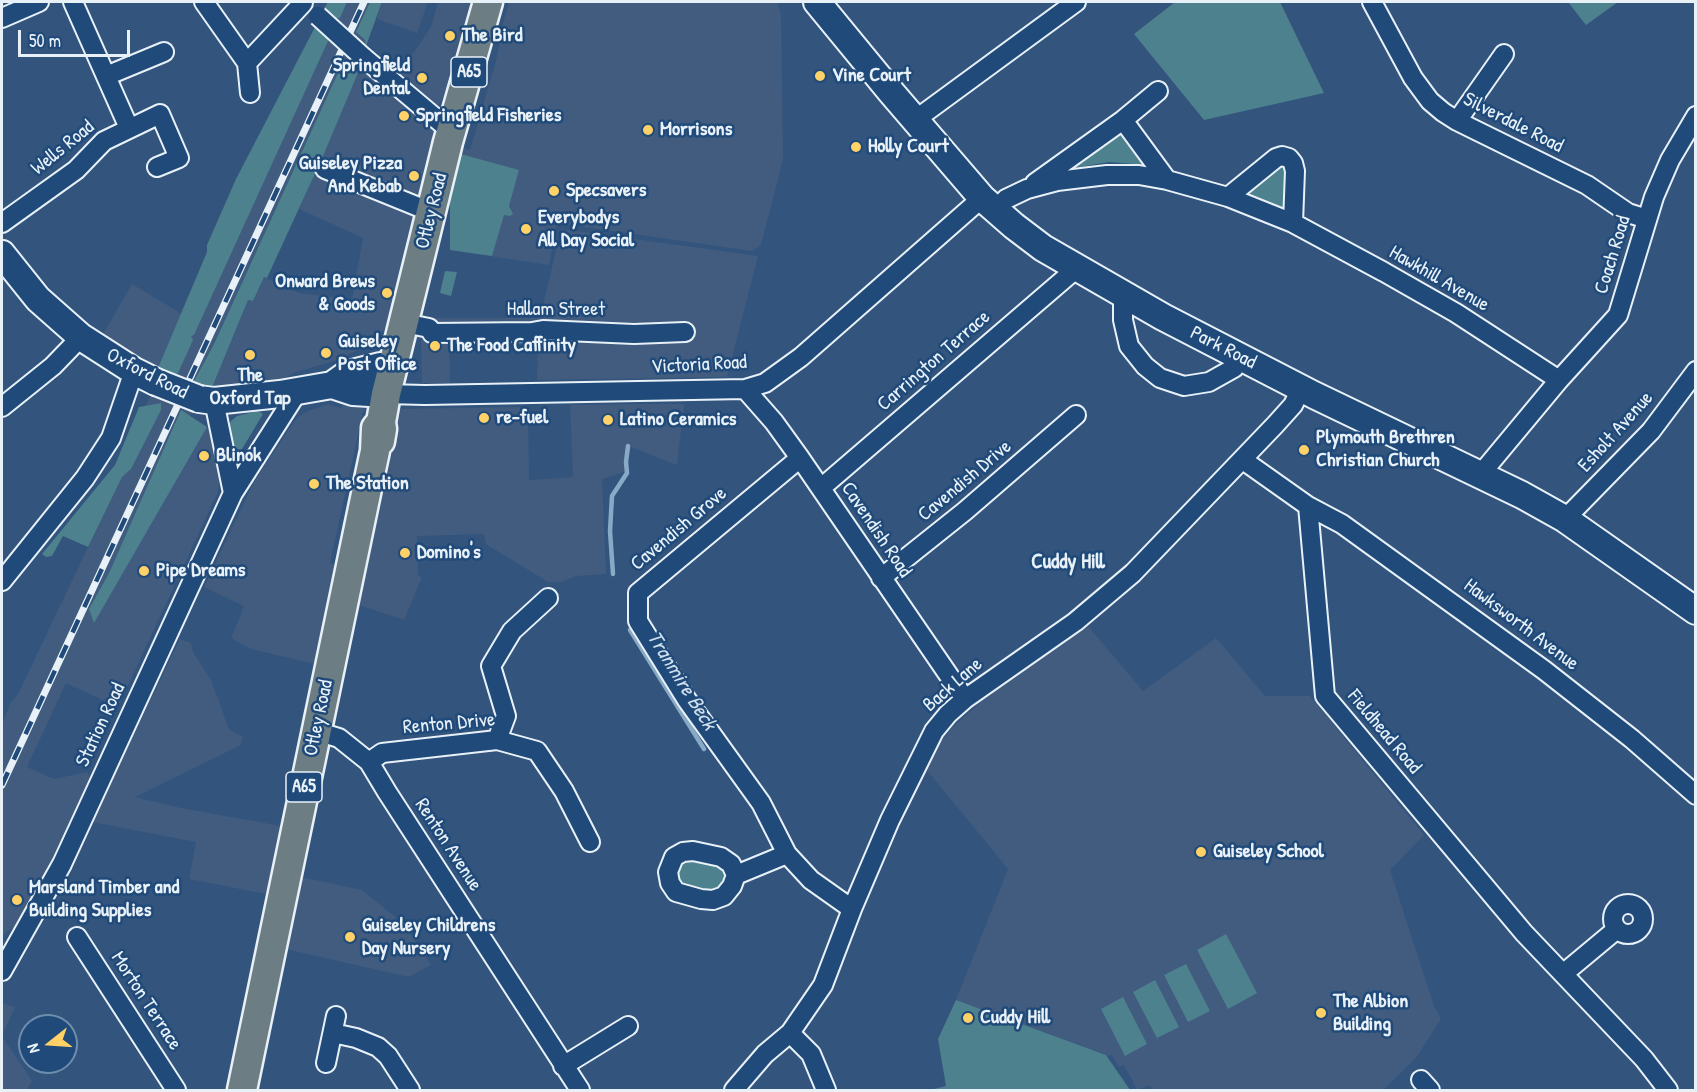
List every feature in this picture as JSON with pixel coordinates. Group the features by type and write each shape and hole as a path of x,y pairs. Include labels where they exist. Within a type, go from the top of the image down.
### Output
{"main road":[{"name":"Otley Road","path":"242,1090 375,451 379,444 386,394 393,366 416,325 431,212 488,2"},
{"name":"Park Road","path":"817,2 988,204 1043,248 1126,296 1301,389 1480,475 1565,519 1695,611"},
{"name":"Oxford Road","path":"2,254 38,299 81,337 145,377 207,400 298,391 332,385 346,375 380,366 393,366"},
{"name":"Oxford Road","path":"332,385 353,392 386,394"}],"street":[{"path":"2,18 39,2"},
{"path":"73,2 129,128"},
{"path":"204,2 247,63 250,93"},
{"path":"247,63 302,2 452,132"},
{"path":"915,120 1076,2"},
{"name":"Silverdale Road","path":"1372,2 1421,90 1430,101 1456,122 1575,179 1628,213 1647,219"},
{"path":"106,76 164,52"},
{"path":"1456,122 1504,54"},
{"name":"Hawkhill Avenue","path":"1027,189 1123,120 1158,91"},
{"name":"Wells Road","path":"2,223 84,164 104,141 160,114 179,158 158,167"},
{"name":"Coach Road","path":"1480,475 1559,380 1618,315 1647,219 1670,160 1695,116"},
{"path":"1123,120 1167,180"},
{"path":"1228,196 1276,158 1289,158 1295,171 1293,223"},
{"path":"325,169 431,212"},
{"name":"Hawkhill Avenue","path":"988,204 1027,189 1057,181 1107,174 1139,175 1167,180 1228,196 1293,223 1456,313 1559,380"},
{"name":"Victoria Road","path":"386,394 746,389 770,379 801,357 988,204"},
{"name":"Carrington Terrace","path":"821,488 1077,268"},
{"path":"1126,296 1123,302 1123,320 1129,346 1144,366 1160,378 1184,386 1209,382 1234,368 1240,356"},
{"name":"Hallam Street","path":"416,325 527,323"},
{"name":"Hallam Street","path":"416,325 432,333 543,330 634,334 686,332"},
{"path":"2,407 53,366 81,337"},
{"name":"Esholt Avenue","path":"1565,519 1651,431 1695,371"},
{"path":"2,581 84,478 111,438 145,377"},
{"name":"Cavendish Road","path":"746,389 800,458 965,699"},
{"name":"Back Lane","path":"734,1090 765,1054 790,1033 823,985 890,820 926,745 948,714 965,699 1075,622 1133,573 1243,460 1293,405 1301,389"},
{"name":"Station Road","path":"2,971 62,864 233,493 298,391"},
{"path":"207,400 233,493"},
{"name":"Cavendish Drive","path":"881,578 965,512 1076,415"},
{"name":"Cavendish Grove","path":"800,458 638,593 638,621 687,699 761,803 787,854 811,880 852,909"},
{"path":"1243,460 1308,506"},
{"name":"Hawksworth Avenue","path":"1308,506 1342,524 1544,670 1632,739 1695,795"},
{"name":"Fieldhead Road","path":"1308,506 1325,696 1524,933 1644,1059 1668,1090"},
{"path":"497,740 506,716 491,666 512,631 548,598"},
{"name":"Renton Avenue","path":"316,731 339,738 369,762 580,1090"},
{"name":"Renton Drive","path":"369,762 382,753 497,740 537,751 564,791 590,842"},
{"path":"736,875 787,854"},
{"path":"1563,974 1617,929"},
{"name":"Morton Terrace","path":"77,937 176,1090"},
{"path":"326,1062 334,1024 356,1038 378,1047 388,1056 410,1090"},
{"path":"563,1066 628,1026"},
{"path":"790,1033 815,1060 826,1090"}],"shaded area":[{"path":"347,2 370,2 356,32 365,40 368,48 356,65 347,61 343,62 214,343 193,383 198,385 197,404 190,416 181,411 109,573 89,609 207,427 220,474 218,492 118,707 66,683 27,767 54,779 87,772 90,777 19,925 5,933 2,939 2,724 122,476 131,469 161,403 145,406 156,386 162,388 169,372 174,375 329,39 318,29 327,10 334,17 340,18"},
{"path":"382,2 428,2 417,33 377,19"},
{"path":"438,2 473,2 446,91 439,104 436,104 397,70 414,52 431,27"},
{"path":"509,2 778,2 781,16 783,159 761,245 753,251 557,223 549,265 450,250 450,200 447,198 459,147 470,150 496,61"},
{"path":"360,68 435,132 387,325 371,344 334,361 296,372 276,382 211,390 248,300 253,301 264,277 299,293 352,299 363,238 299,209"},
{"path":"561,229 758,256 727,377 537,380 538,339 443,328 438,324 434,318 540,318"},
{"path":"132,284 182,314 158,368 103,334"},
{"path":"421,340 449,340 450,383 422,383"},
{"path":"345,403 360,408 362,406 365,411 330,563 337,565 315,664 251,649 231,638 244,606 204,587 254,482 298,417 328,404 341,408"},
{"path":"684,404 677,465 631,447 628,462 630,475 624,472 602,479 606,574 576,576 561,582 548,582 486,544 484,534 417,536 418,576 422,577 404,620 359,605 394,444 399,409 528,407 529,480 573,477 570,405"},
{"name":"Guiseley School","path":"1088,626 1143,691 1216,638 1265,696 1310,696 1424,835 1390,870 1434,1006 1441,1019 1416,1058 1383,1090 1153,1090 1150,1085 1137,1090 1124,1065 1119,1067 1112,1055 1109,1056 956,1000 1008,869 926,769 939,744 953,727 983,700"},
{"path":"180,639 191,643 193,652 211,680 229,729 243,737 241,745 135,797 181,808 281,826 266,894 189,879 196,842 92,822"},
{"name":"Guiseley Childrens Day Nursery","path":"301,877 362,890 405,925 431,965 409,977 285,949"},
{"path":"2,1003 15,1007 2,1036"},
{"path":"2,1036 18,1060 18,1074 27,1074 32,1081 27,1090 2,1090"}],"green space":[{"path":"328,2 347,2 340,18 334,18 324,8"},
{"path":"370,2 382,2 366,46 365,40 356,32"},
{"path":"1175,2 1280,2 1324,93 1204,120 1134,34"},
{"path":"1568,2 1618,2 1586,25"},
{"path":"315,27 329,39 194,335 191,336 193,340 178,373 174,375 158,368 207,252 207,245 236,179"},
{"path":"347,61 360,68 323,156 267,278 264,277 253,301 248,300 211,390 193,383 214,344 343,62"},
{"path":"1117,132 1126,135 1147,165 1109,162 1067,169"},
{"path":"457,153 519,170 509,206 513,214 504,215 492,256 450,250 450,200 447,198"},
{"path":"1277,166 1287,167 1287,208 1284,210 1247,195 1245,191"},
{"path":"445,271 457,272 451,296 440,293"},
{"path":"161,403 161,410 131,469 122,477 88,547 63,536 52,556 46,557 42,554 115,465 139,407"},
{"path":"181,410 207,427 94,623 89,609 109,573"},
{"path":"258,411 263,414 233,464 227,429 237,416"},
{"path":"698,858 727,868 728,883 714,892 704,892 679,884 675,877 677,866 683,861"},
{"path":"1226,934 1257,993 1228,1009 1197,950"},
{"path":"1186,964 1210,1011 1188,1022 1164,975"},
{"path":"1155,980 1179,1027 1157,1038 1133,992"},
{"path":"1123,997 1147,1044 1125,1056 1101,1009"},
{"path":"956,1000 1106,1055 1130,1090 930,1090 946,1086 938,1039"}],"waterway":[{"name":"Tranmire Beck","path":"613,574 610,531 612,496 627,473 628,446"},
{"name":"Tranmire Beck","path":"630,630 704,749"}],"railway":[{"path":"2,785 364,2"}],"place":[{"name":"The Bird","path":"450,36"},
{"name":"Vine Court","path":"820,76"},
{"name":"Springfield Dental","path":"422,78"},
{"name":"Springfield Fisheries","path":"404,116"},
{"name":"Morrisons","path":"648,130"},
{"name":"Holly Court","path":"856,147"},
{"name":"Guiseley Pizza And Kebab","path":"414,176"},
{"name":"Specsavers","path":"554,191"},
{"name":"Everybodys All Day Social","path":"526,229"},
{"name":"Onward Brews & Goods","path":"387,293"},
{"name":"The Food Caffinity","path":"435,346"},
{"name":"Guiseley Post Office","path":"326,353"},
{"name":"The Oxford Tap","path":"250,355"},
{"name":"re-fuel","path":"484,418"},
{"name":"Latino Ceramics","path":"608,420"},
{"name":"Plymouth Brethren Christian Church","path":"1304,450"},
{"name":"Blinok","path":"204,456"},
{"name":"The Station","path":"314,484"},
{"name":"Domino's","path":"405,553"},
{"name":"Pipe Dreams","path":"144,571"},
{"name":"Guiseley School","path":"1201,852"},
{"name":"Marsland Timber and Building Supplies","path":"17,900"},
{"name":"Guiseley Childrens Day Nursery","path":"350,937"},
{"name":"The Albion Building","path":"1321,1013"},
{"name":"Cuddy Hill","path":"968,1018"}],"district":[{"name":"Cuddy Hill","path":"1068,562"}]}
